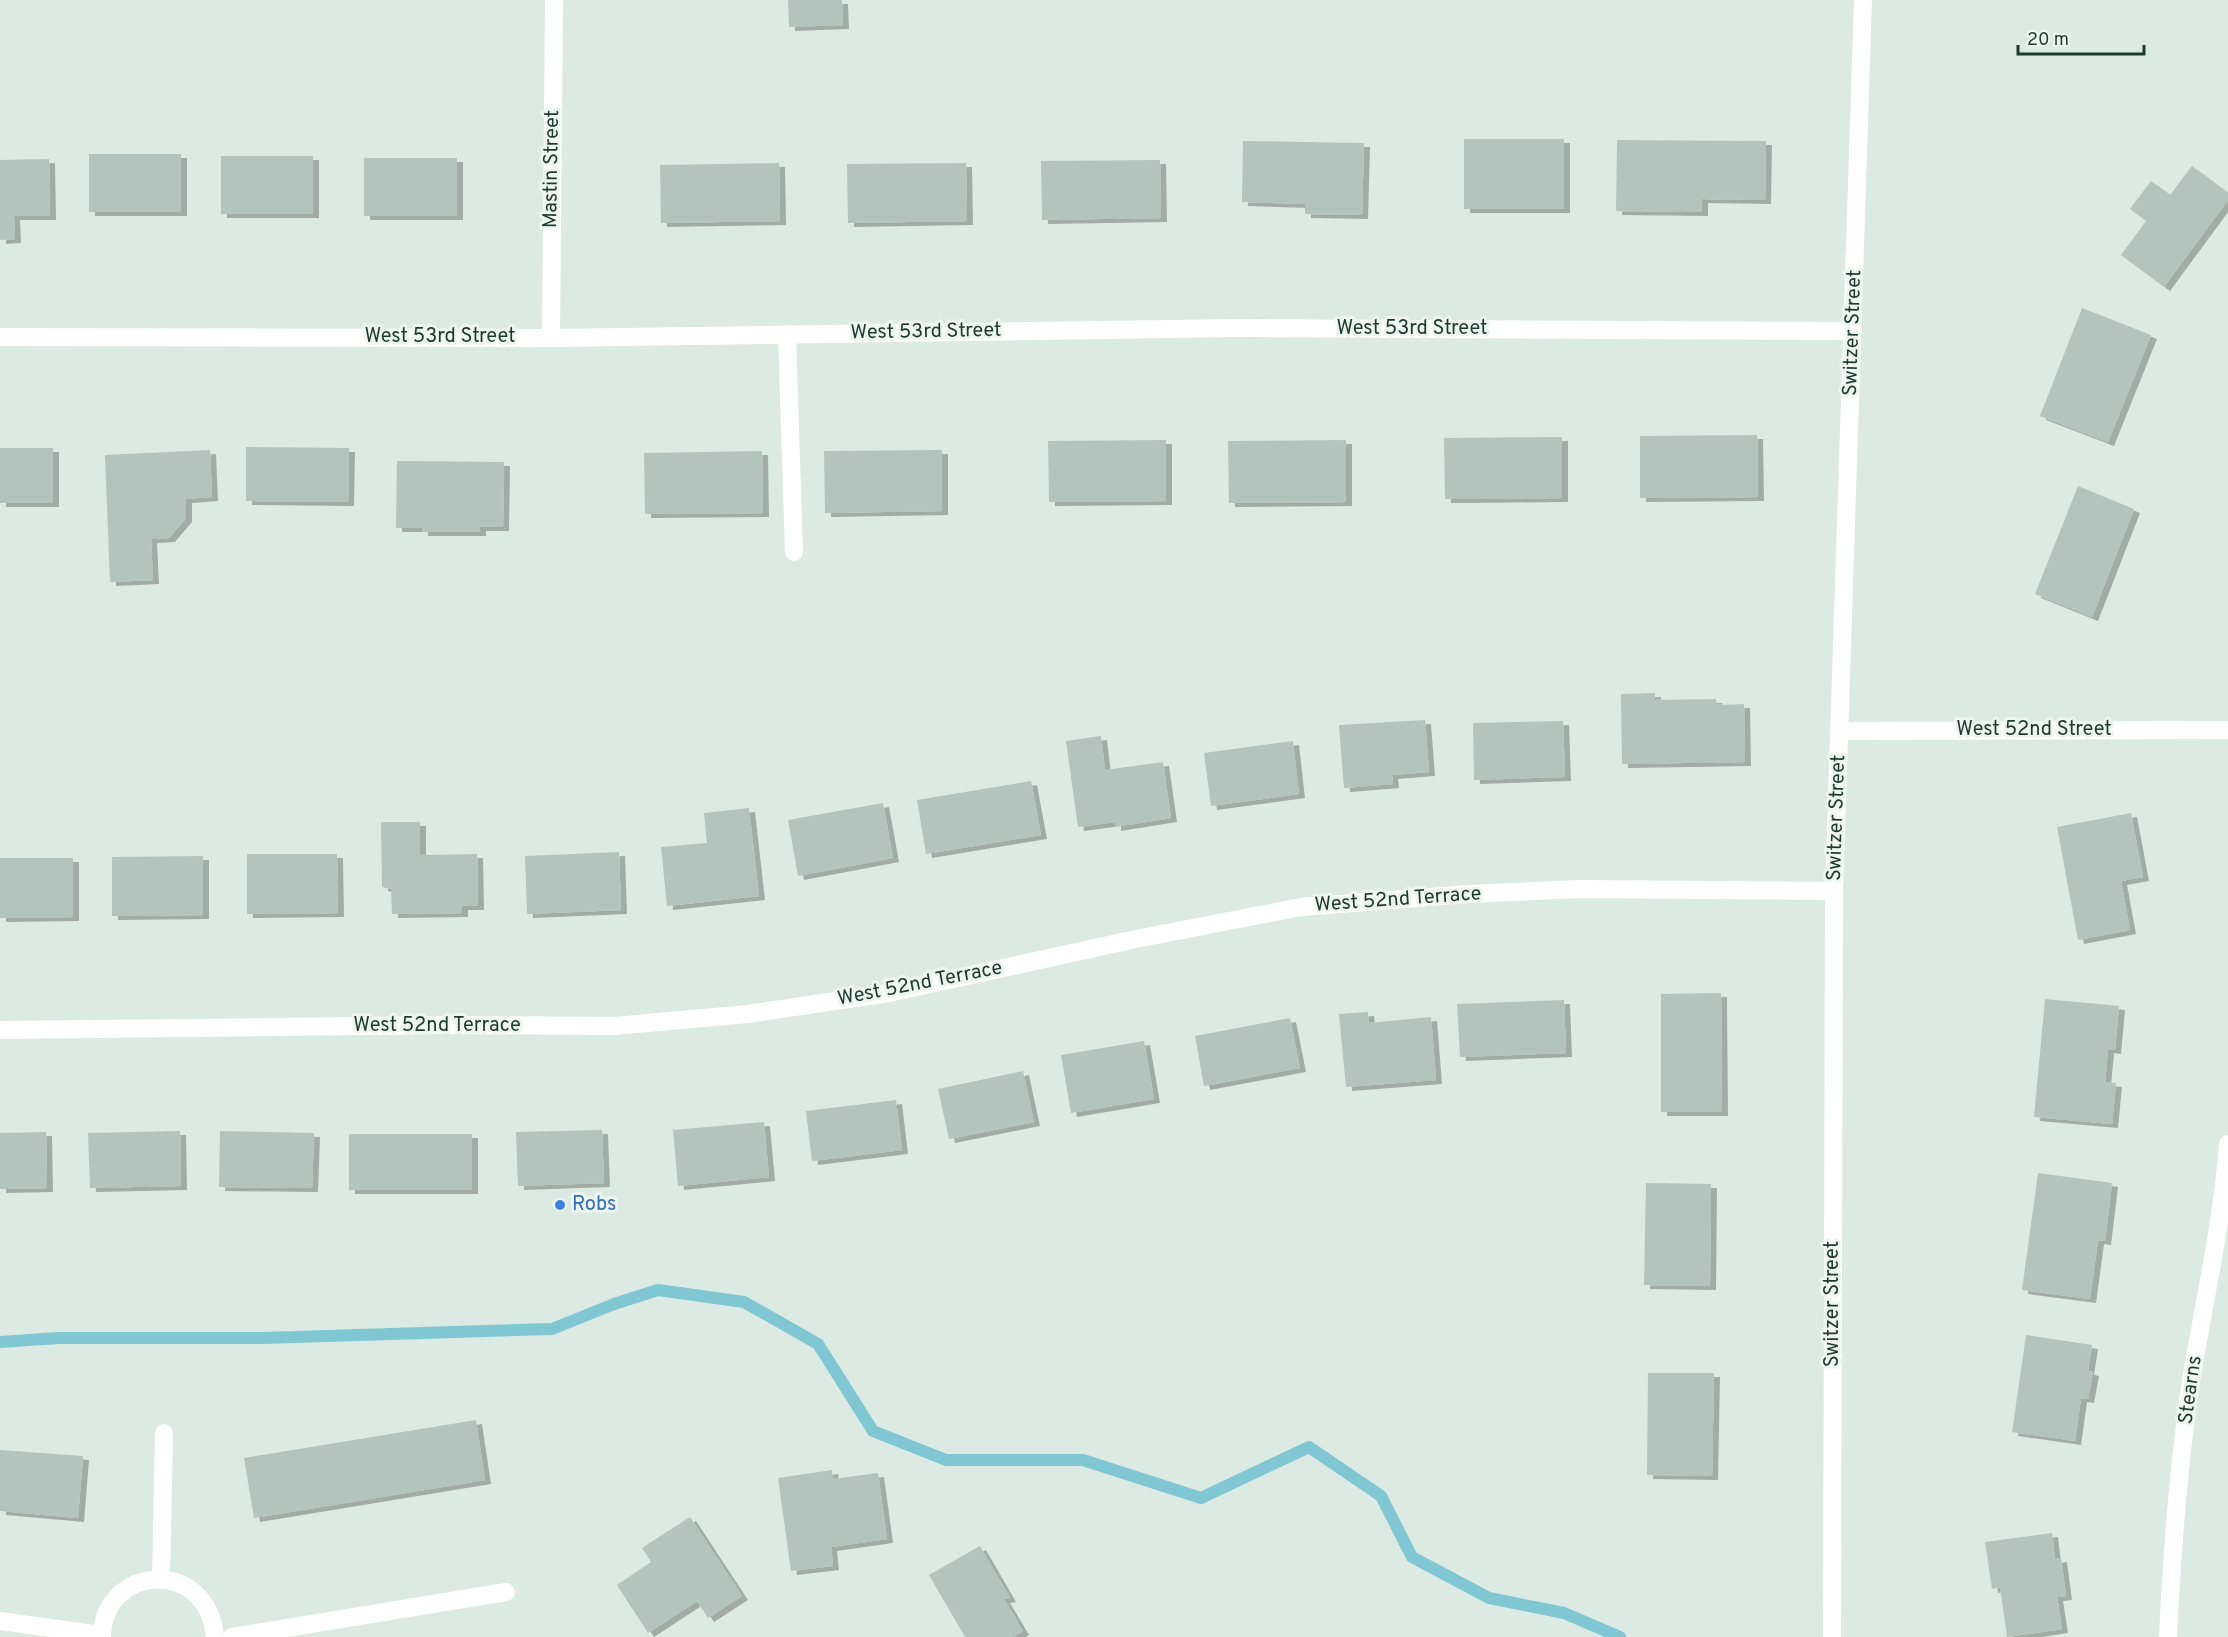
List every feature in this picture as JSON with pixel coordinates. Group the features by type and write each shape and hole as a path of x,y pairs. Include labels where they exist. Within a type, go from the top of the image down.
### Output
{"street":[{"name":"Mastin Street","path":"551,338 554,0"},
{"name":"Switzer Street","path":"1832,1637 1834,891 1863,0"},
{"name":"West 53rd Street","path":"0,337 551,338 1240,328 1853,331"},
{"path":"787,334 794,552"},
{"name":"West 52nd Street","path":"1840,731 2228,730"},
{"name":"West 52nd Terrace","path":"0,1030 447,1025 614,1026 748,1014 889,993 1136,939 1301,908 1468,894 1580,889 1834,891"},
{"name":"Stearns","path":"2168,1637 2173,1546 2190,1389 2225,1187 2228,1144"},
{"path":"161,1579 164,1433"},
{"path":"0,1621 102,1636 105,1617 113,1601 127,1589 143,1581 161,1579 179,1583 195,1592 207,1605 214,1622 215,1637"},
{"path":"232,1637 506,1592"}],"building":[{"path":"788,0 842,0 843,25 789,27"},
{"path":"1464,139 1564,139 1564,209 1464,209"},
{"path":"1617,140 1766,141 1765,200 1702,199 1702,212 1616,211"},
{"path":"1243,141 1364,143 1362,215 1305,214 1305,204 1242,202"},
{"path":"89,154 181,154 181,212 89,212"},
{"path":"221,156 313,156 313,214 221,214"},
{"path":"364,158 457,158 457,216 364,216"},
{"path":"49,159 50,216 14,216 15,239 0,240 0,160"},
{"path":"1160,160 1161,218 1042,220 1041,161"},
{"path":"779,163 780,221 661,223 660,165"},
{"path":"966,163 967,221 848,223 847,164"},
{"path":"2192,166 2228,193 2228,200 2164,287 2121,255 2146,221 2130,209 2151,181 2170,195"},
{"path":"2082,308 2151,335 2108,442 2040,416"},
{"path":"1757,435 1758,497 1640,498 1640,436"},
{"path":"1562,437 1562,498 1445,499 1444,438"},
{"path":"1166,440 1166,501 1049,502 1048,441"},
{"path":"1346,440 1346,502 1229,503 1228,441"},
{"path":"246,447 349,448 348,502 246,501"},
{"path":"0,448 53,448 53,503 0,503"},
{"path":"210,450 212,497 186,499 186,518 169,538 151,539 153,580 110,582 105,455"},
{"path":"942,450 942,511 825,513 824,451"},
{"path":"762,451 763,513 645,514 644,453"},
{"path":"397,461 504,462 503,527 480,527 480,532 422,532 422,528 396,528"},
{"path":"2078,486 2134,509 2092,617 2035,594"},
{"path":"1655,693 1655,700 1716,699 1717,705 1744,704 1745,762 1622,764 1621,694"},
{"path":"1425,720 1429,772 1392,775 1393,784 1344,788 1339,725"},
{"path":"1563,721 1565,777 1474,780 1473,723"},
{"path":"1101,736 1105,770 1163,762 1171,818 1115,827 1115,822 1078,827 1066,741"},
{"path":"1293,741 1299,794 1211,806 1204,753"},
{"path":"1031,781 1041,835 926,854 917,800"},
{"path":"883,803 893,858 798,876 788,820"},
{"path":"749,808 759,896 667,906 661,847 707,843 704,813"},
{"path":"2131,813 2143,877 2121,881 2130,930 2078,940 2057,827"},
{"path":"381,822 420,822 420,855 477,854 478,906 462,906 462,913 392,914 391,889 382,887"},
{"path":"619,852 621,910 527,914 525,856"},
{"path":"247,854 337,854 338,913 247,914"},
{"path":"203,856 203,915 112,916 112,857"},
{"path":"0,858 73,858 73,917 0,918"},
{"path":"1721,993 1722,1112 1661,1112 1661,994"},
{"path":"2045,999 2119,1006 2115,1050 2108,1049 2105,1082 2116,1083 2112,1124 2034,1117"},
{"path":"1564,1000 1566,1053 1460,1057 1457,1004"},
{"path":"1368,1012 1369,1023 1431,1017 1436,1080 1346,1087 1339,1014"},
{"path":"1290,1018 1300,1068 1204,1086 1195,1036"},
{"path":"1144,1041 1154,1099 1071,1113 1061,1055"},
{"path":"1023,1071 1034,1122 949,1139 938,1089"},
{"path":"896,1100 902,1150 812,1161 806,1111"},
{"path":"764,1122 769,1177 678,1186 673,1130"},
{"path":"602,1130 604,1183 518,1186 516,1132"},
{"path":"180,1131 181,1186 90,1188 88,1133"},
{"path":"220,1131 314,1133 312,1188 219,1187"},
{"path":"46,1132 47,1188 0,1189 0,1133"},
{"path":"349,1134 472,1134 472,1190 349,1190"},
{"path":"2038,1173 2112,1183 2105,1241 2098,1240 2090,1299 2022,1290"},
{"path":"1646,1183 1711,1184 1710,1286 1644,1285"},
{"path":"2026,1335 2092,1345 2088,1371 2093,1372 2088,1399 2081,1398 2075,1441 2012,1432"},
{"path":"1648,1373 1714,1373 1712,1476 1647,1475"},
{"path":"476,1420 485,1480 254,1518 244,1458"},
{"path":"0,1450 83,1456 78,1518 0,1511"},
{"path":"832,1470 833,1479 878,1473 887,1539 831,1547 833,1566 791,1571 778,1478"},
{"path":"690,1517 742,1596 708,1618 697,1601 648,1633 617,1585 651,1562 642,1548"},
{"path":"2052,1533 2055,1559 2061,1558 2066,1596 2057,1597 2062,1629 2007,1637 2000,1587 1992,1589 1985,1542"},
{"path":"980,1546 1010,1598 1004,1599 1023,1631 1013,1637 965,1637 929,1575"}],"waterway":[{"path":"0,1342 58,1338 263,1338 552,1329 614,1304 658,1290 744,1302 818,1344 873,1431 946,1460 1083,1460 1201,1498 1309,1447 1381,1496 1412,1557 1489,1598 1564,1613 1620,1637"}],"place":[{"name":"Robs","path":"560,1205"}]}
